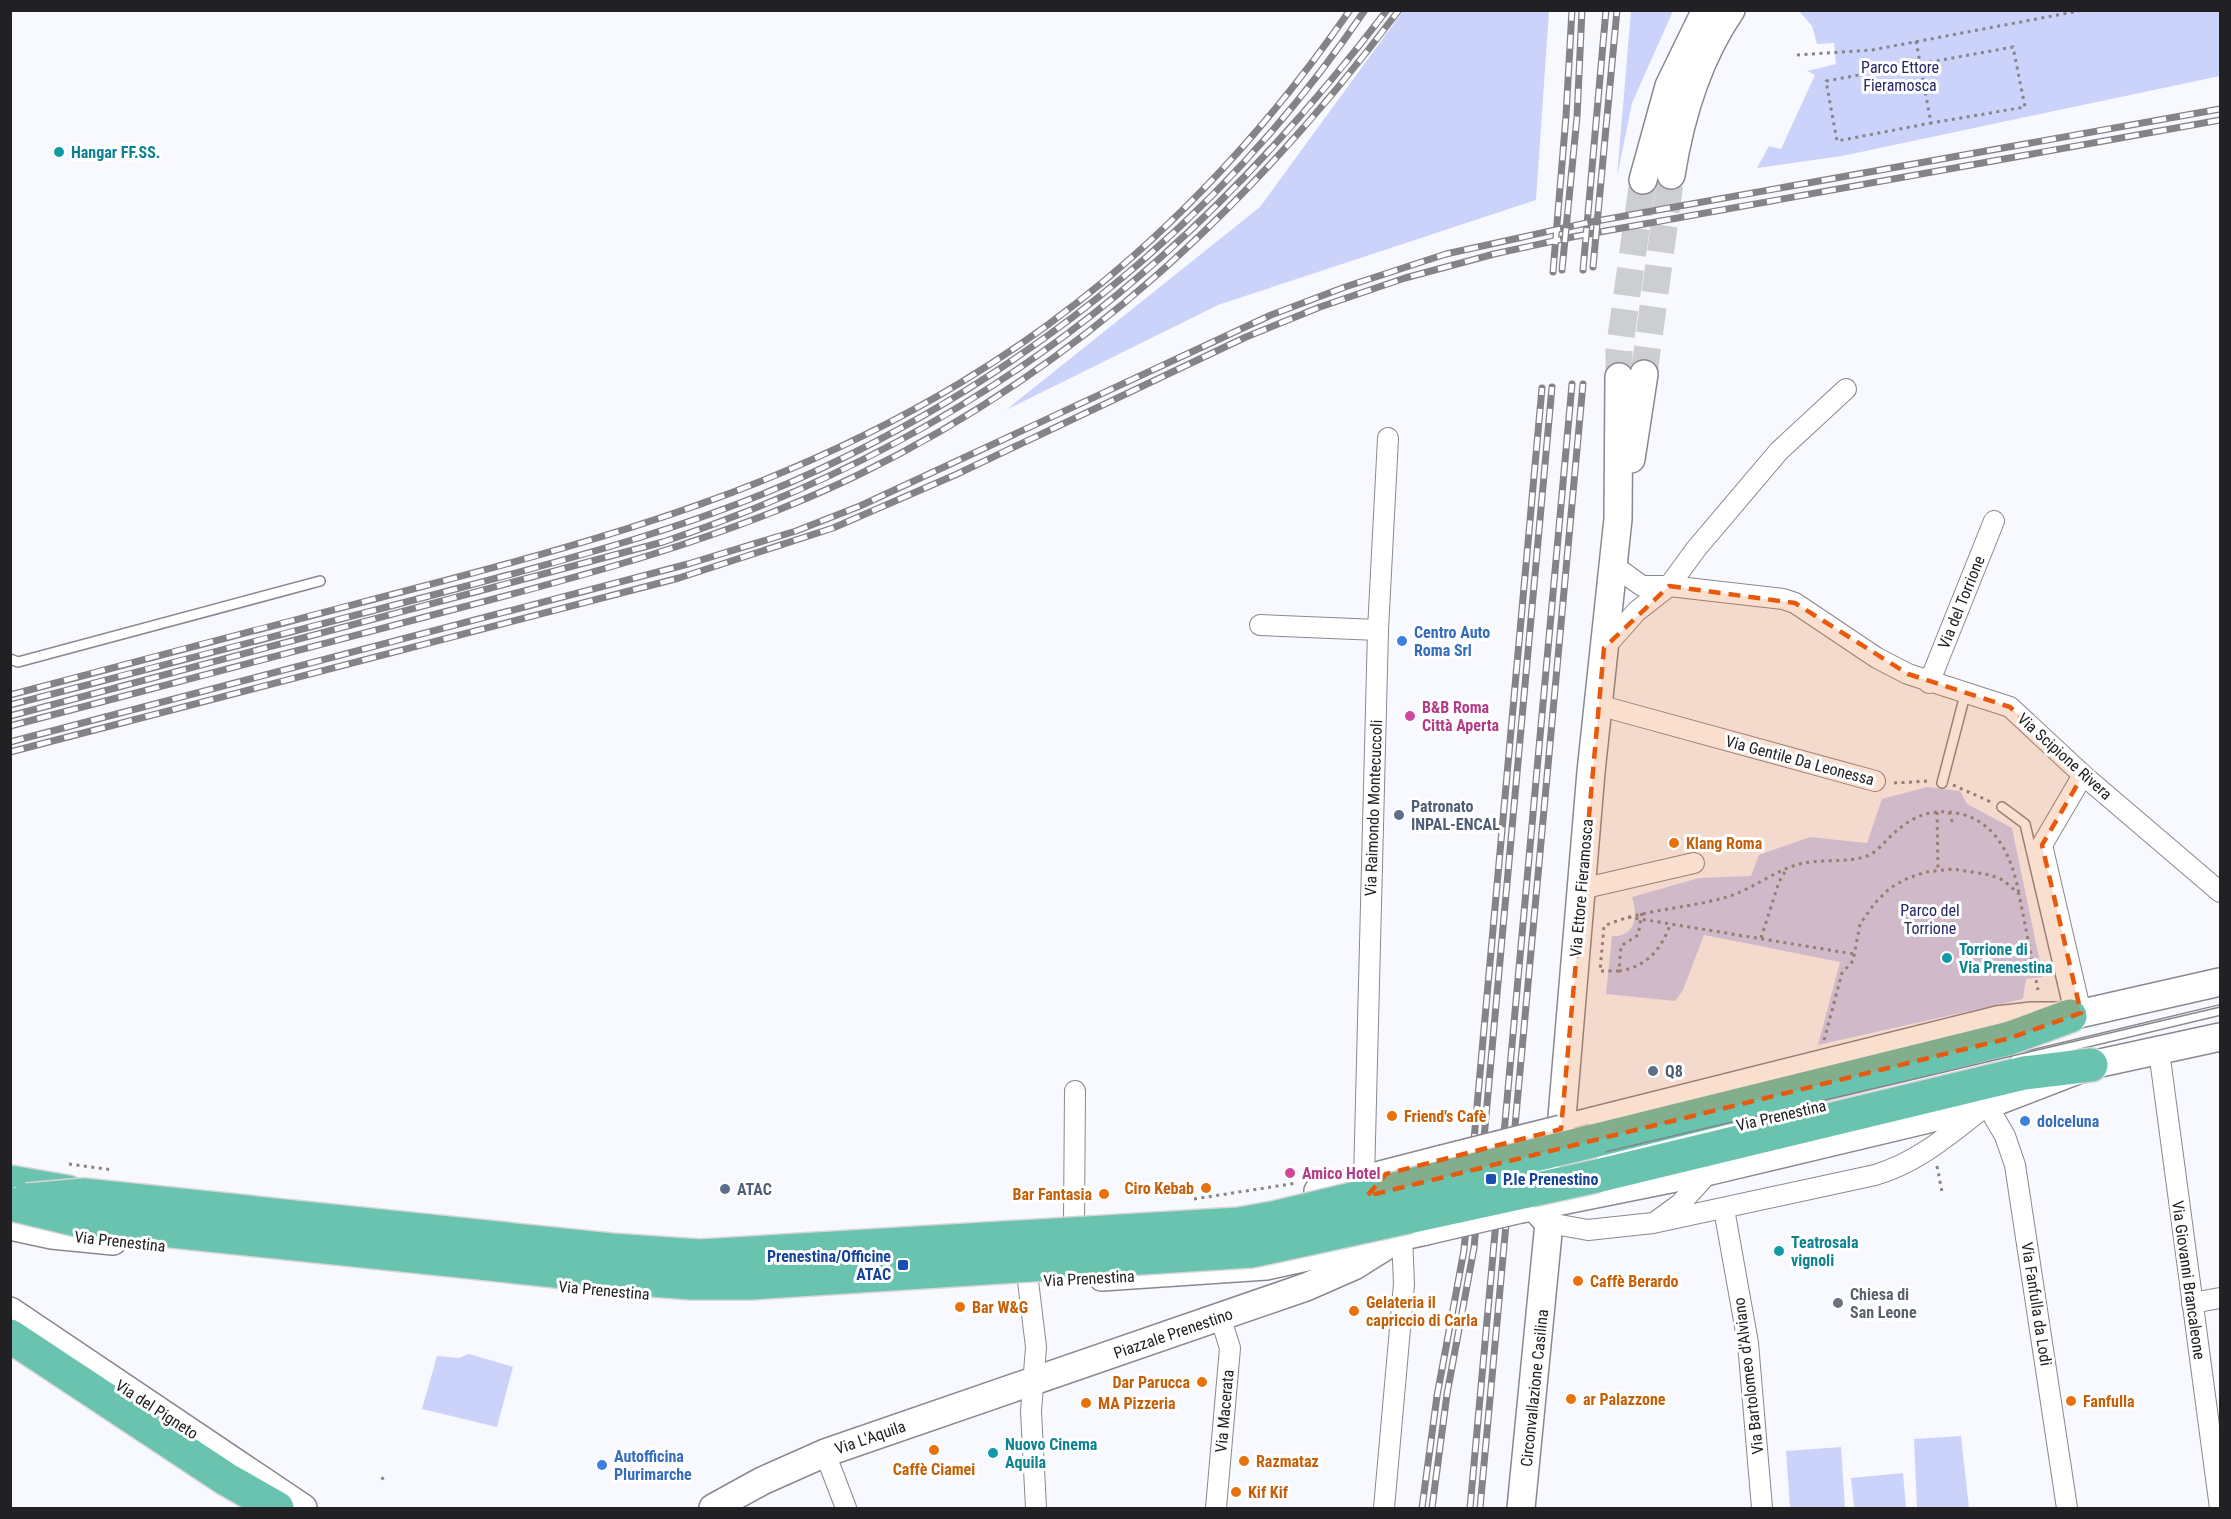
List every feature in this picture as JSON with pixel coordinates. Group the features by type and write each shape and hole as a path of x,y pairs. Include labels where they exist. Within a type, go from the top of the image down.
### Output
{"highway":[{"path":"10,1204 85,1222 692,1283 750,1283 1222,1254 1280,1246 1597,1176 2011,1058 2075,1015"},
{"path":"10,1182 84,1195 611,1250 700,1256 1215,1226 1273,1218 2011,1058 2091,1065"},
{"path":"10,1204 36,1198 84,1195"},
{"path":"10,1336 237,1486 277,1509"}],"main road":[{"path":"1643,180 1664,100 1680,59 1706,10"},
{"path":"1671,175 1690,99 1708,50 1731,10"},
{"name":"Via Ettore Fieramosca","path":"1561,1129 1604,648 1618,519 1633,450 1631,375"},
{"path":"10,1172 470,1221 684,1240 772,1238 1074,1220 1188,1206 1256,1205 1373,1181 1442,1159 1997,1020 2075,1015 2220,982"},
{"path":"1323,1252 1414,1233 1535,1213 1987,1105 2091,1065 2220,1037"},
{"path":"1373,1181 1368,1203 1376,1220 1387,1231 1414,1233"},
{"path":"1306,1287 1342,1220 1373,1181"},
{"name":"Circonvallazione Casilina","path":"1521,1509 1546,1267 1535,1213"},
{"name":"Via Prenestina","path":"10,1226 104,1240 694,1297 1200,1271 1266,1266 1323,1252"},
{"name":"Piazzale Prenestino","path":"1033,1382 1306,1287 1354,1266 1414,1233"},
{"name":"Via del Pigneto","path":"10,1311 303,1509"},
{"name":"Via L'Aquila","path":"713,1509 762,1481 825,1453 1033,1382"}],"street":[{"path":"1604,648 1637,611 1670,586 1696,549 1779,451 1846,389"},
{"name":"Via Raimondo Montecuccoli","path":"1373,1181 1378,630 1388,438"},
{"name":"Via del Torrione","path":"1929,683 1994,521"},
{"path":"1613,565 1642,586 1670,586"},
{"name":"Via Scipione Rivera","path":"1670,586 1699,591 1771,597 1795,603 1891,666 1929,683 2010,707 2083,775 2220,892"},
{"path":"1260,625 1378,630"},
{"name":"Via Gentile Da Leonessa","path":"1598,705 1875,781"},
{"path":"2075,1015 2042,844 2083,775"},
{"path":"1581,890 1694,863"},
{"name":"Via Giovanni Brancaleone","path":"2159,1052 2220,1508"},
{"path":"1074,1220 1075,1091"},
{"path":"1535,1213 1588,1230 1653,1223 1724,1209 1896,1168 1924,1154 1987,1105"},
{"name":"Via Fanfulla da Lodi","path":"1987,1105 2005,1136 2015,1165 2067,1509"},
{"path":"1653,1223 1680,1204 1710,1171"},
{"name":"Via Bartolomeo d'Alviano","path":"1724,1209 1748,1343 1762,1509"},
{"path":"1384,1509 1404,1284 1414,1233"},
{"path":"1028,1281 1036,1347 1031,1412 1036,1509"},
{"path":"2192,1303 2220,1299"},
{"name":"Via Macerata","path":"1216,1509 1230,1348 1220,1316"},
{"path":"825,1453 846,1509"}],"lane":[{"path":"10,659 18,662 320,582"},
{"path":"1942,783 1965,694"},
{"path":"2002,807 2025,824 2075,1015"},
{"path":"2011,1058 2220,1010"},
{"name":"Via Prenestina","path":"1491,1182 1776,1116"},
{"path":"1561,1129 1585,1161"}],"path":[{"path":"1797,55 1872,50 2084,10"},
{"path":"1916,41 1931,123"},
{"path":"2013,47 2025,107 1931,123 1837,141 1826,81 2013,47"},
{"name":"Via Gentile Da Leonessa","path":"1875,781 1895,783 1925,780 1942,783 1961,787 2002,807"},
{"path":"1937,812 1938,870"},
{"path":"1670,925 1660,947 1646,962 1633,969 1600,971 1604,926 1626,916 1733,894 1802,863 1871,855 1908,820 1937,812 1967,815 1986,825 2004,844 2015,870 2038,990"},
{"path":"1949,812 1953,824"},
{"path":"1980,873 1981,865"},
{"path":"1761,938 1775,892 1787,869"},
{"path":"1822,1044 1842,973 1853,961 1860,924 1875,903 1890,888 1908,878 1938,870 1980,873 2002,880 2019,894"},
{"path":"1619,971 1621,946 1638,935 1642,913"},
{"path":"1626,916 1642,921 1854,954"},
{"path":"1937,1166 1942,1192"},
{"path":"1188,1206 1303,1182"},
{"path":"382,1477 384,1482"}],"highlighted area":[{"path":"1669,586 1795,603 1908,674 2010,707 2083,775 2042,845 2081,1013 2010,1038 1367,1196 1386,1174 1561,1129 1604,648"}],"green space":[{"path":"1403,11 1549,11 1536,200 1218,305 1006,410 1260,207"},
{"path":"1631,11 1673,11 1632,103 1617,177"},
{"name":"Parco Ettore Fieramosca","path":"1799,11 2220,11 2220,76 1842,156 1757,168 1769,146 1781,149 1815,75 1807,71 1836,64 1834,43 1817,44 1812,26"},
{"name":"Parco del Torrione","path":"1927,787 1960,791 1967,804 2012,828 2043,977 2026,979 2023,999 1818,1045 1840,962 1704,935 1683,990 1675,1001 1606,994 1612,936 1626,933 1633,924 1635,911 1632,897 1699,878 1751,876 1759,855 1810,837 1867,843 1882,799"},
{"path":"469,1354 513,1367 497,1427 422,1409 437,1356 459,1358"},
{"path":"1961,1436 1969,1508 1917,1508 1914,1439"},
{"path":"1841,1447 1845,1508 1790,1508 1786,1451"},
{"path":"1903,1473 1906,1508 1854,1508 1851,1478"}],"tunnel":[{"path":"1644,374 1671,175"},
{"path":"1619,377 1619,351 1643,180"}],"tram line":[{"path":"10,1193 60,1202 273,1228 681,1269 736,1270 1232,1239 1296,1228 1435,1192 2220,1007"}],"railway":[{"path":"10,695 495,567 632,527 766,479 831,451 896,419 960,383 1018,346 1073,306 1175,218 1267,118 1350,10"},
{"path":"10,705 479,583 626,542 771,491 899,429 977,383 1052,332 1123,277 1190,217 1253,153 1311,84 1365,10"},
{"path":"10,716 663,542 775,500 879,452 976,396 1067,334 1153,264 1235,187 1312,102 1387,10"},
{"path":"10,726 600,570 758,518 860,474 940,431 1016,384 1089,331 1157,275 1222,214 1284,149 1343,81 1399,10"},
{"path":"1553,272 1572,10"},
{"path":"1562,270 1577,117 1582,10"},
{"path":"1583,270 1606,10"},
{"path":"1593,267 1617,10"},
{"path":"10,742 688,564 796,531 860,506 1271,315 1345,287 1446,254 1591,222 2220,109"},
{"path":"10,752 679,578 833,528 955,475 1246,337 1320,307 1405,278 1494,254 1572,237 2220,120"},
{"path":"1470,1508 1572,384"},
{"path":"1480,1508 1583,384"},
{"path":"1432,1508 1447,1394 1474,1248 1552,387"},
{"path":"1422,1508 1437,1396 1464,1250 1542,388"}],"place":[{"name":"Hangar FF.SS.","path":"59,152"},
{"name":"Centro Auto Roma Srl","path":"1402,641"},
{"name":"B&B Roma Città Aperta","path":"1410,716"},
{"name":"Patronato INPAL-ENCAL","path":"1399,815"},
{"name":"Klang Roma","path":"1674,843"},
{"name":"Torrione di Via Prenestina","path":"1947,958"},
{"name":"Q8","path":"1653,1071"},
{"name":"Friend's Cafè","path":"1392,1116"},
{"name":"dolceluna","path":"2025,1121"},
{"name":"Amico Hotel","path":"1290,1173"},
{"name":"P.le Prenestino","path":"1491,1179"},
{"name":"Ciro Kebab","path":"1206,1188"},
{"name":"ATAC","path":"725,1189"},
{"name":"Bar Fantasia","path":"1104,1194"},
{"name":"Teatrosala vignoli","path":"1779,1251"},
{"name":"Prenestina/Officine ATAC","path":"903,1265"},
{"name":"Caffè Berardo","path":"1578,1281"},
{"name":"Chiesa di San Leone","path":"1838,1303"},
{"name":"Bar W&G","path":"960,1307"},
{"name":"Gelateria il capriccio di Carla","path":"1354,1311"},
{"name":"Dar Parucca","path":"1202,1382"},
{"name":"ar Palazzone","path":"1571,1399"},
{"name":"Fanfulla","path":"2071,1401"},
{"name":"MA Pizzeria","path":"1086,1403"},
{"name":"Caffè Ciamei","path":"934,1450"},
{"name":"Nuovo Cinema Aquila","path":"993,1453"},
{"name":"Razmataz","path":"1244,1461"},
{"name":"Autofficina Plurimarche","path":"602,1465"},
{"name":"Kif Kif","path":"1236,1492"}]}
